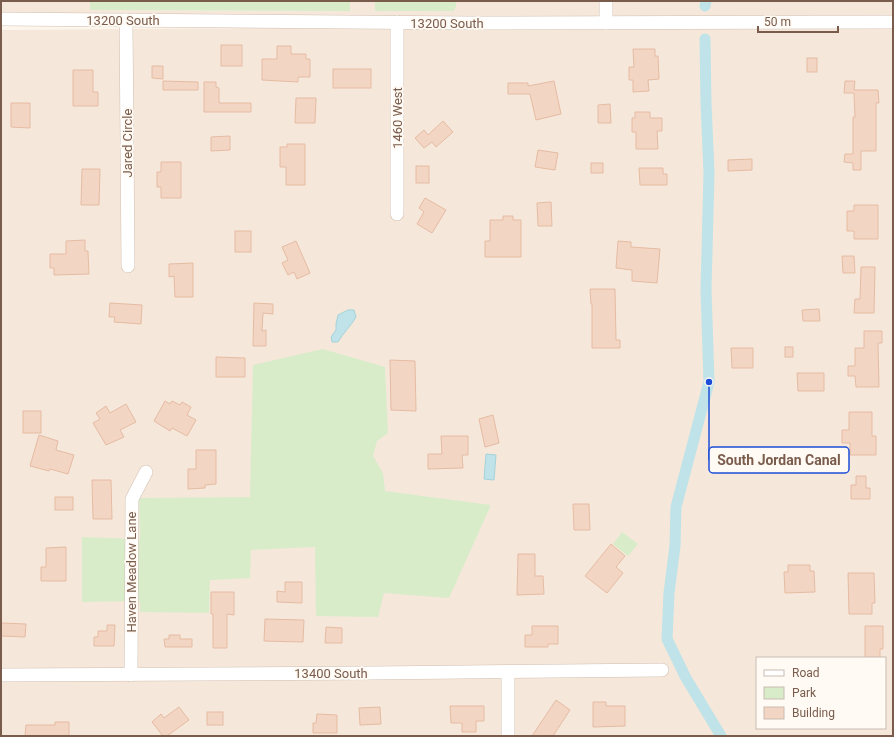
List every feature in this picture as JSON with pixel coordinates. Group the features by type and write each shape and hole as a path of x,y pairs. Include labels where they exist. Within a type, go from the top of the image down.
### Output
{"street":[{"path":"606,1 606,23"},
{"name":"13200 South","path":"1,19 606,23 893,22"},
{"name":"Jared Circle","path":"126,20 128,266"},
{"name":"1460 West","path":"397,22 397,214"},
{"name":"Haven Meadow Lane","path":"130,675 132,499 146,472"},
{"name":"13400 South","path":"1,675 662,670"},
{"path":"508,672 508,736"}],"shaded area":[{"path":"1,1 90,1 90,10 350,11 350,1 893,1 893,22 1,17"},
{"path":"893,23 893,736 1,736 1,30"}],"green space":[{"path":"90,1 350,1 350,11 90,10"},
{"path":"375,1 456,1 456,6 454,11 375,11"},
{"path":"323,349 385,367 388,433 377,441 373,456 383,473 385,491 491,505 449,598 384,593 378,617 316,616 315,547 251,550 250,578 210,580 209,613 140,612 140,601 82,602 82,537 140,539 139,498 250,497 253,365"},
{"path":"622,532 638,544 628,556 613,544"}],"water":[{"path":"348,310 354,310 356,317 338,342 332,342 331,337 336,330 338,315"},
{"path":"486,454 496,455 494,480 484,479"}],"building":[{"path":"221,45 242,45 242,66 221,66"},
{"path":"277,46 291,46 291,54 306,54 306,59 310,59 310,77 298,77 298,82 262,80 262,59 277,59"},
{"path":"633,49 655,49 655,56 658,56 659,79 648,80 649,91 633,92 633,80 629,80 629,67 634,67"},
{"path":"807,58 817,58 817,72 807,72"},
{"path":"152,66 163,66 163,79 152,78"},
{"path":"333,69 371,69 371,88 333,88"},
{"path":"73,70 93,70 93,92 98,92 98,106 73,106"},
{"path":"163,81 198,82 198,90 163,90"},
{"path":"554,81 561,114 536,120 530,94 508,94 508,83 528,83 528,86"},
{"path":"845,81 855,81 854,90 878,90 879,103 876,103 876,151 861,151 861,170 853,170 853,163 844,162 845,154 853,154 853,117 855,117 854,93 844,93"},
{"path":"204,82 216,82 216,87 219,88 219,103 251,103 251,112 204,112"},
{"path":"296,98 316,98 315,123 295,123"},
{"path":"11,103 30,103 30,128 11,127"},
{"path":"610,104 611,123 598,123 598,105"},
{"path":"635,112 650,112 650,118 662,118 662,131 657,131 658,149 636,149 636,132 632,132 632,118 635,118"},
{"path":"443,121 453,132 436,147 432,142 424,148 415,138 424,130 428,135"},
{"path":"230,136 230,150 211,151 211,137"},
{"path":"287,144 305,144 305,185 286,185 286,167 280,167 280,147 287,147"},
{"path":"538,150 558,153 555,170 535,167"},
{"path":"752,159 752,170 728,171 728,160"},
{"path":"161,162 181,162 181,198 161,198 161,187 157,187 157,172 161,172"},
{"path":"591,163 603,163 603,173 591,173"},
{"path":"416,166 429,166 429,183 416,183"},
{"path":"639,168 663,168 663,174 667,174 667,185 640,185"},
{"path":"82,169 100,169 99,205 81,205"},
{"path":"425,198 446,210 432,233 417,224 424,212 419,208"},
{"path":"551,202 552,226 538,226 537,203"},
{"path":"854,205 878,205 878,239 854,239 854,231 847,231 847,211 854,211"},
{"path":"503,216 513,216 513,220 521,220 521,257 485,257 485,241 490,241 490,220 503,220"},
{"path":"235,231 251,231 251,252 235,252"},
{"path":"85,240 85,251 88,251 89,274 54,275 54,268 50,268 50,254 66,254 66,241"},
{"path":"296,241 310,273 297,279 294,272 288,275 282,263 288,260 282,247"},
{"path":"618,241 631,242 631,247 660,249 657,283 632,281 632,270 616,268"},
{"path":"842,256 854,256 855,273 843,273"},
{"path":"193,263 193,297 175,297 174,276 169,277 169,264"},
{"path":"861,267 875,267 874,313 854,313 855,299 860,299"},
{"path":"590,289 615,289 616,340 620,340 620,348 592,348 592,304"},
{"path":"110,303 142,305 141,324 114,322 115,317 109,317"},
{"path":"254,303 273,304 273,314 263,313 262,331 266,330 266,346 253,346"},
{"path":"819,309 820,321 803,321 802,310"},
{"path":"864,331 882,331 882,343 878,343 879,387 856,387 855,376 848,376 848,366 855,366 855,348 864,348"},
{"path":"785,347 793,347 793,357 785,357"},
{"path":"731,348 753,348 753,368 732,368"},
{"path":"216,357 245,358 245,377 216,377"},
{"path":"390,360 415,361 416,411 391,410"},
{"path":"797,373 824,373 824,391 798,391"},
{"path":"165,401 170,404 172,401 180,405 182,402 191,407 187,415 196,420 187,436 172,428 170,431 154,421"},
{"path":"126,404 136,422 120,430 124,437 106,445 93,423 100,419 96,413 106,406 110,413"},
{"path":"23,411 41,411 41,433 23,433"},
{"path":"849,412 872,412 872,436 876,436 876,455 850,455 850,443 842,443 842,430 849,430"},
{"path":"493,415 499,443 485,447 479,419"},
{"path":"39,435 58,441 56,450 74,455 68,474 30,466"},
{"path":"441,436 468,436 468,455 462,455 463,468 428,469 428,454 442,454"},
{"path":"196,450 216,450 216,484 205,485 205,488 188,489 188,469 196,469"},
{"path":"856,476 866,476 866,488 870,488 870,499 851,499 851,485 856,485"},
{"path":"92,480 111,480 112,519 93,519"},
{"path":"55,497 73,497 73,510 55,510"},
{"path":"573,504 589,504 590,530 574,530"},
{"path":"611,544 625,556 616,567 623,573 607,593 585,576"},
{"path":"66,547 66,581 41,581 41,567 46,567 46,548"},
{"path":"518,554 535,554 535,576 543,576 544,594 517,595"},
{"path":"788,565 810,565 810,571 814,571 815,592 785,593 784,572 788,572"},
{"path":"848,573 874,573 875,603 872,603 872,614 849,614"},
{"path":"285,582 302,582 302,603 277,602 277,591 285,592"},
{"path":"211,592 234,592 234,615 227,614 227,648 213,648 213,614 211,614"},
{"path":"265,619 304,620 303,642 264,641"},
{"path":"1,623 26,624 25,637 1,636"},
{"path":"107,625 115,625 114,646 94,646 94,637 98,637 98,631 107,631"},
{"path":"532,626 558,626 558,644 548,644 548,647 525,647 525,635 532,635"},
{"path":"865,626 883,626 883,649 880,649 880,657 865,657"},
{"path":"326,627 342,628 342,643 325,643"},
{"path":"169,635 180,635 180,639 192,639 192,647 165,647 164,639 169,639"},
{"path":"556,700 570,710 553,736 532,736"},
{"path":"593,702 606,702 606,706 625,706 625,726 593,727"},
{"path":"450,706 484,706 484,721 476,721 476,732 462,732 462,723 451,723"},
{"path":"179,707 189,720 167,736 163,736 152,722 161,714 164,718"},
{"path":"380,707 381,724 360,725 359,708"},
{"path":"207,712 223,712 223,725 207,725"},
{"path":"317,714 337,715 337,733 313,733 313,723 316,723"},
{"path":"55,722 69,722 69,736 25,736 26,725 55,725"}],"waterway":[{"path":"705,6 706,1"},
{"path":"705,39 709,173 706,290 709,382 676,507 675,546 669,593 667,639 686,678 721,736"}],"place":[{"name":"South Jordan Canal","path":"709,382"}]}
